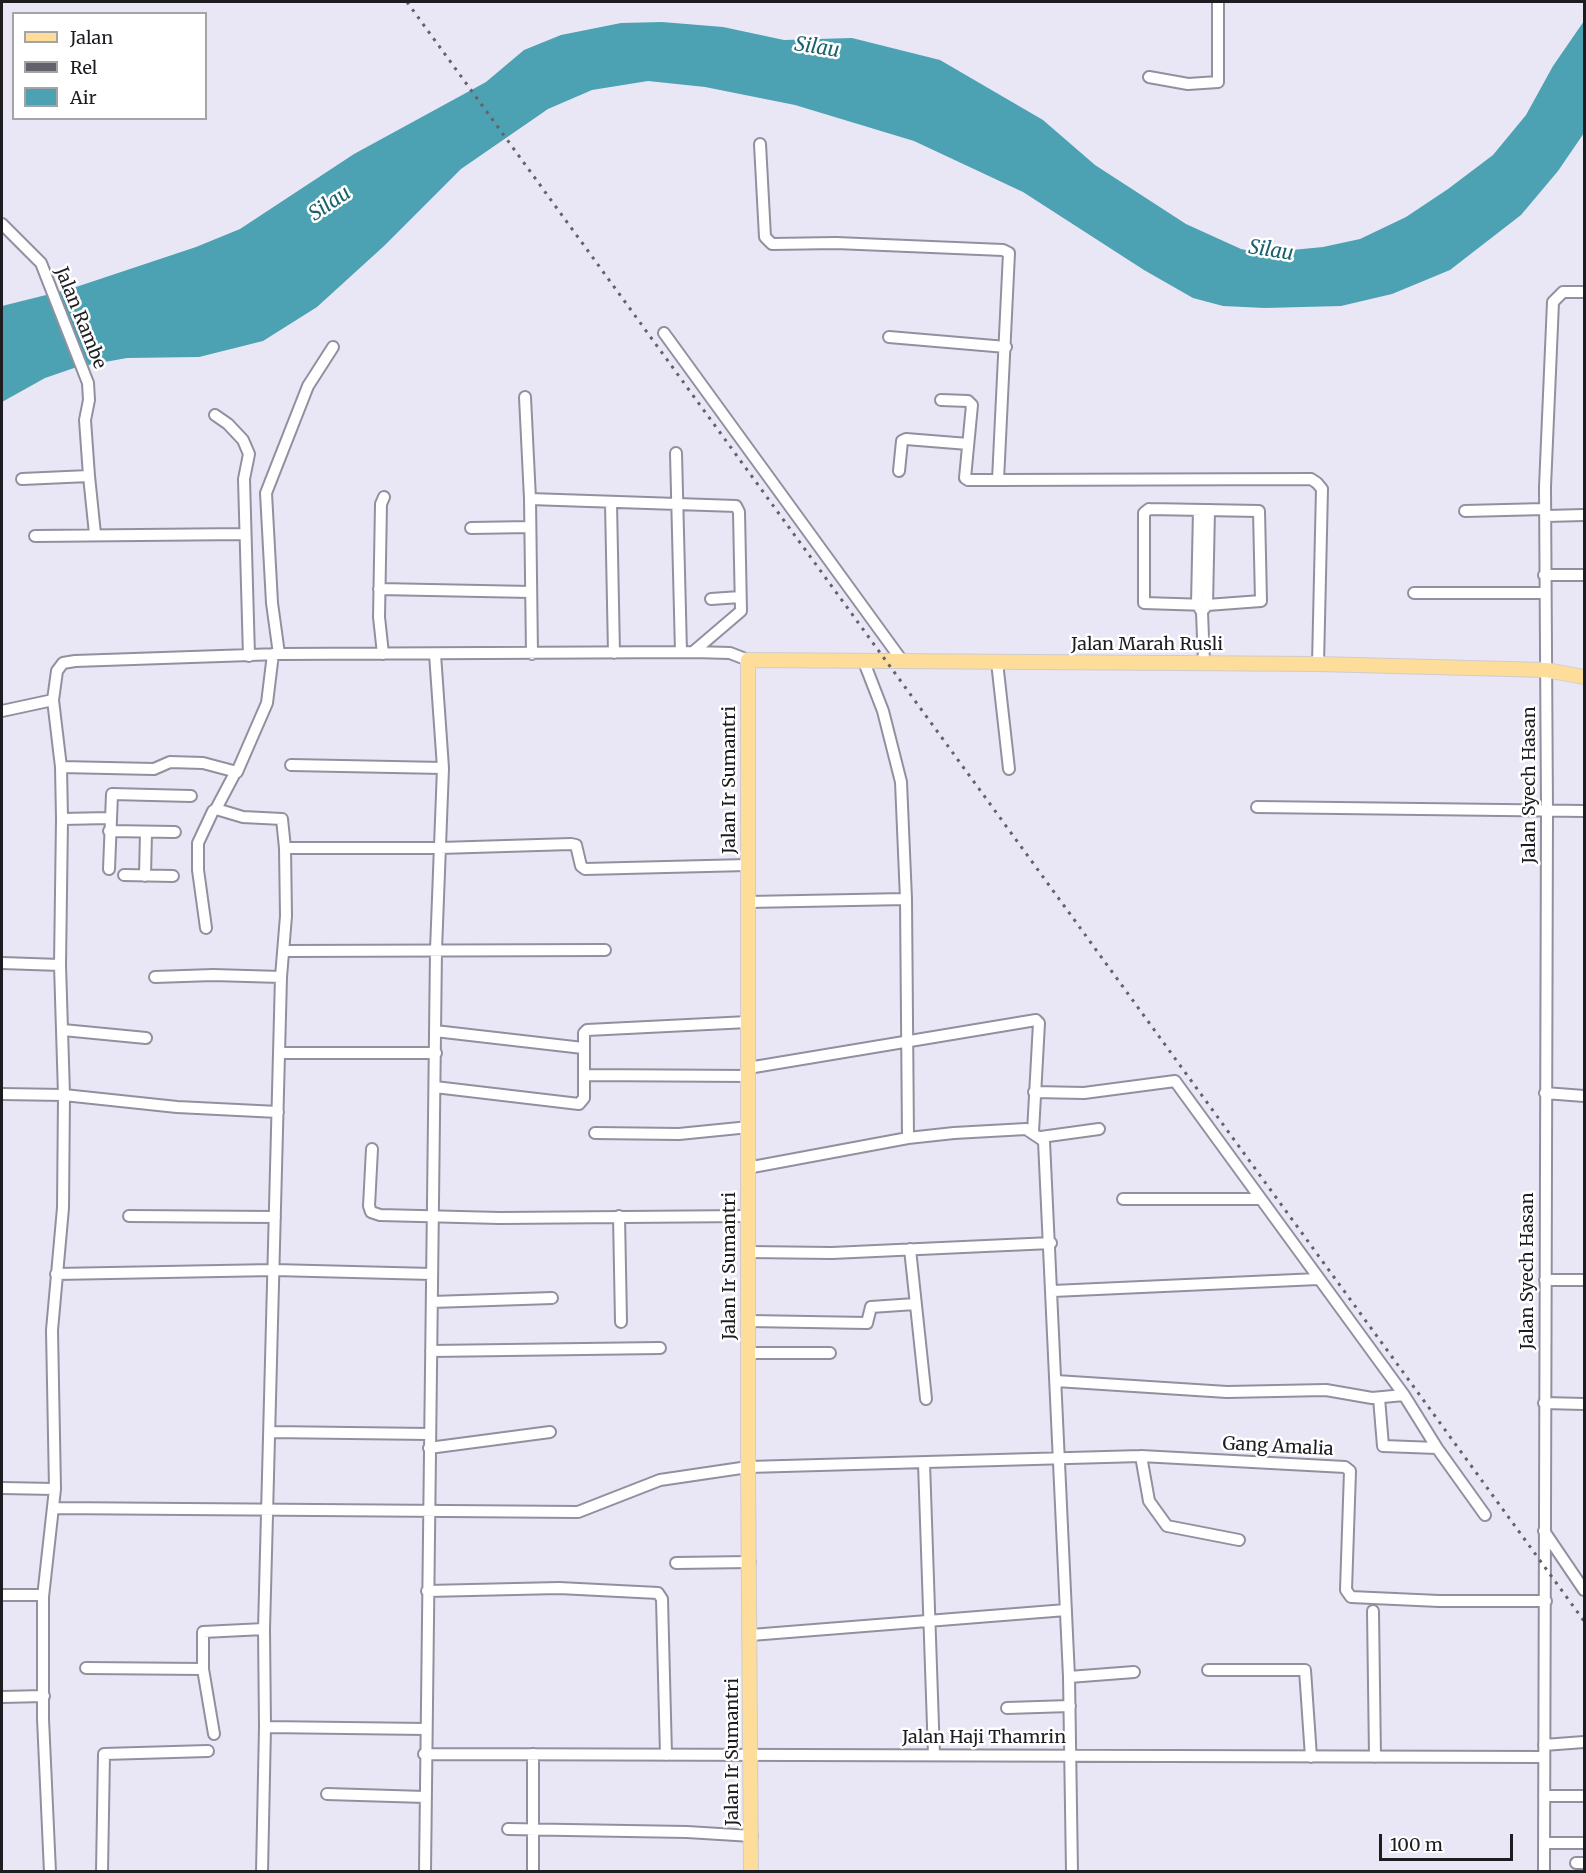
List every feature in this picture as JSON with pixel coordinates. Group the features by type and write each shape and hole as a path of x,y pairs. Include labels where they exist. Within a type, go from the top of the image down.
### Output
{"main road":[{"name":"Jalan Marah Rusli","path":"748,660 1318,664 1546,670 1584,677"},
{"name":"Jalan Ir Sumantri","path":"748,660 747,1168 751,1872"}],"street":[{"path":"1149,77 1188,84 1218,82 1218,2"},
{"path":"760,144 765,237 772,244 836,243 1003,250 1009,253 998,480"},
{"name":"Jalan Rambe","path":"2,224 34,254 49,281 88,383 89,400 85,420 95,534"},
{"name":"Jalan Syech Hasan","path":"1544,1872 1543,1757 1546,1601 1543,1531 1547,811 1545,512 1553,302 1563,292 1584,292"},
{"path":"664,333 903,662"},
{"path":"889,337 1006,347"},
{"path":"206,928 198,870 198,843 206,822 238,770 267,703 276,654 266,493 308,386 333,346"},
{"path":"525,397 530,500 532,654"},
{"path":"941,400 968,402 972,405 965,474 968,480 1314,480 1322,489 1318,664"},
{"path":"215,415 228,423 248,447 249,454 244,478 249,656"},
{"path":"899,471 902,441 906,439 968,444"},
{"path":"676,453 681,652"},
{"path":"22,479 89,476"},
{"path":"383,654 379,589 381,504 384,497"},
{"path":"530,500 733,505 738,509 739,614 693,652"},
{"path":"611,503 614,653"},
{"path":"1149,509 1204,510 1260,511 1262,600 1259,603 1202,607 1144,603 1144,513 1149,509"},
{"path":"1204,510 1202,607 1204,663"},
{"path":"1465,510 1584,515"},
{"path":"471,528 530,527"},
{"path":"35,536 245,534"},
{"path":"1544,575 1584,575"},
{"path":"379,589 531,592"},
{"path":"1414,593 1544,593"},
{"path":"711,598 740,597"},
{"path":"50,1872 45,1795 44,1595 55,1489 52,1330 63,1208 64,1095 60,965 61,767 53,700 57,671 63,663 276,654 693,652 730,653 748,660"},
{"path":"425,1872 424,1754 436,950 443,768 435,654"},
{"path":"864,662 883,711 901,782 909,1043 908,1138"},
{"path":"997,662 1010,769"},
{"path":"2,711 53,700"},
{"path":"61,767 154,769 170,762 203,764 235,773"},
{"path":"291,765 443,768"},
{"path":"109,869 109,818 112,794 191,796"},
{"path":"1257,807 1584,811"},
{"path":"216,809 243,817 282,819 285,848 285,951 281,977 281,1053 264,1629 266,1727 262,1872"},
{"path":"62,819 109,818"},
{"path":"109,831 175,832"},
{"path":"145,876 146,832"},
{"path":"285,848 440,848 574,844 581,866 585,869 747,865"},
{"path":"124,875 173,876"},
{"path":"747,902 906,899"},
{"path":"285,951 604,950"},
{"path":"2,963 60,965"},
{"path":"154,977 213,975 281,977"},
{"path":"584,1075 748,1072 1036,1020 1039,1023 1034,1092 1037,1134 1046,1149 1051,1243 1070,1706 1072,1872"},
{"path":"435,1087 579,1104 584,1098 584,1033 586,1030 748,1022"},
{"path":"63,1030 146,1038"},
{"path":"435,1031 584,1048"},
{"path":"281,1053 436,1053"},
{"path":"1034,1092 1084,1093 1175,1081 1404,1395 1437,1449 1485,1515"},
{"path":"1545,1093 1584,1096"},
{"path":"2,1094 64,1095 177,1107 278,1112"},
{"path":"596,1133 679,1134 748,1126"},
{"path":"747,1168 908,1138 1017,1129 1037,1134 1099,1129"},
{"path":"372,1149 369,1206 371,1212 380,1215 433,1217 748,1216"},
{"path":"1123,1198 1260,1199"},
{"path":"129,1216 275,1217"},
{"path":"619,1216 621,1322"},
{"path":"748,1252 832,1254 1051,1243"},
{"path":"910,1249 926,1399"},
{"path":"56,1274 274,1270 432,1274"},
{"path":"1053,1292 1318,1279"},
{"path":"1545,1280 1584,1280"},
{"path":"432,1302 552,1298"},
{"path":"749,1321 867,1323 870,1307 915,1304"},
{"path":"431,1351 660,1348"},
{"path":"748,1353 830,1353"},
{"path":"1056,1381 1227,1392 1322,1389 1379,1398 1404,1395"},
{"path":"1379,1398 1383,1446 1437,1449"},
{"path":"1544,1403 1584,1404"},
{"path":"270,1432 429,1434"},
{"path":"429,1448 550,1432"},
{"path":"1141,1456 1149,1501 1167,1526 1239,1540"},
{"name":"Gang Amalia","path":"54,1508 578,1512 666,1478 748,1467 1141,1456 1348,1467 1350,1471 1346,1590 1355,1598 1546,1601"},
{"path":"924,1463 934,1755"},
{"path":"2,1488 55,1489"},
{"path":"1543,1531 1584,1590"},
{"path":"676,1563 750,1562"},
{"path":"427,1591 558,1588 658,1593 662,1599 666,1755"},
{"path":"2,1595 44,1595"},
{"path":"751,1635 1066,1610"},
{"path":"1373,1611 1375,1757"},
{"path":"214,1734 203,1669 204,1630 264,1629"},
{"path":"86,1668 203,1669"},
{"path":"1208,1670 1305,1670 1311,1757"},
{"path":"1069,1677 1134,1672"},
{"path":"2,1697 44,1696"},
{"path":"1007,1708 1070,1706"},
{"path":"266,1727 426,1729"},
{"path":"1544,1745 1584,1742"},
{"path":"102,1872 104,1754 208,1751"},
{"name":"Jalan Haji Thamrin","path":"424,1754 1543,1757"},
{"path":"533,1754 531,1831 533,1872"},
{"path":"327,1794 425,1797"},
{"path":"1544,1796 1584,1797"},
{"path":"508,1829 687,1832 752,1836"},
{"path":"1544,1843 1584,1843"}],"water":[{"name":"Silau","path":"1584,21 1584,133 1558,171 1521,215 1450,270 1392,294 1341,306 1265,308 1223,306 1193,298 1144,270 1023,192 914,141 795,105 705,87 648,81 592,90 548,109 461,169 384,246 317,307 263,341 199,357 127,358 77,367 45,378 2,402 2,306 70,289 196,247 240,229 354,154 486,82 524,50 561,35 621,23 662,22 723,27 784,40 852,38 940,60 1043,120 1095,165 1186,224 1241,249 1261,253 1323,247 1360,239 1406,217 1448,189 1493,155 1526,115 1553,66"}],"railway":[{"path":"407,2 1584,1621"}]}
